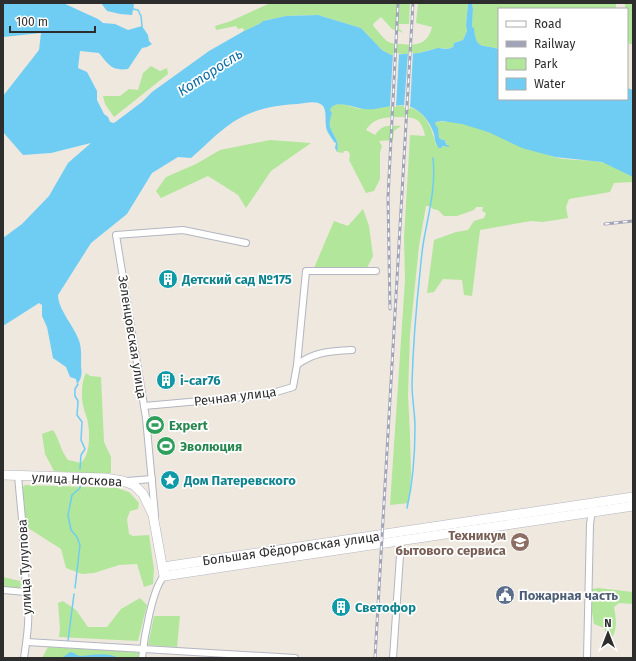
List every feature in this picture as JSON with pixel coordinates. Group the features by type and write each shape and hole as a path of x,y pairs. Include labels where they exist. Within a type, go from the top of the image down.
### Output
{"main road":[{"name":"улица Носкова","path":"3,475 106,478 123,481"},
{"name":"Зеленцовская улица","path":"123,481 131,483 149,497 163,571"},
{"name":"Большая Фёдоровская улица","path":"163,571 633,497"},
{"name":"Большая Фёдоровская улица","path":"163,571 401,541 633,506"}],"street":[{"name":"Зеленцовская улица","path":"149,497 152,479 144,406 116,234 183,230 246,243"},
{"path":"297,365 306,271 376,271"},
{"path":"297,365 306,358 327,352 352,350"},
{"name":"Речная улица","path":"144,406 266,395 293,387 297,365"},
{"name":"улица Тулупова","path":"18,476 23,530 26,592 28,600 27,642 24,658"},
{"name":"улица Носкова","path":"123,481 152,479"},
{"path":"587,658 590,524 593,503"},
{"path":"393,658 401,541"},
{"path":"142,658 156,591 163,571"},
{"path":"3,590 26,592"},
{"path":"27,642 295,658"}],"green space":[{"path":"270,3 410,3 409,24 399,24 399,29 404,33 392,29 381,17 373,24 383,38 389,42 412,45 421,43 425,40 428,37 432,27 416,23 418,3 468,3 466,25 467,31 463,40 454,43 453,47 448,49 443,48 419,53 391,55 382,50 361,28 318,15 286,16 263,21 244,31 243,28 238,29 236,26 216,30 215,26 231,21"},
{"path":"472,3 616,3 616,8 498,8 498,49 480,45 476,40 474,29 472,27"},
{"path":"625,3 633,3 633,44 629,44 628,8 625,8"},
{"path":"151,66 160,71 167,68 168,74 114,117 105,104 103,96 120,96 129,89 138,90 143,73"},
{"path":"339,104 363,109 399,105 415,109 426,120 436,145 442,147 448,145 446,144 446,141 439,138 435,124 436,122 464,124 495,134 554,157 604,163 613,166 633,177 633,182 614,183 610,192 569,199 566,207 568,218 543,222 531,221 480,230 472,296 464,295 462,280 443,279 434,292 427,293 434,240 456,232 468,230 474,221 484,218 486,213 482,211 483,207 476,207 474,210 457,216 444,216 438,210 433,209 430,206 426,206 419,246 410,334 408,395 411,474 409,503 390,505 405,280 404,238 410,135 425,136 420,123 411,118 386,118 373,122 366,130 375,135 383,127 401,126 394,131 393,140 379,141 382,146 380,153 380,179 374,191 366,193 349,160 350,154 348,151 344,151 343,153 337,152 338,144 330,126 332,113 330,108"},
{"path":"270,140 311,143 271,171 246,208 238,195 208,176 161,198 156,191 166,177 196,164 220,150"},
{"path":"363,209 369,226 373,256 364,274 314,268 334,221 348,226"},
{"path":"86,373 90,376 101,377 104,442 111,457 111,473 89,474 54,471 45,454 42,434 53,430 68,460 81,463 88,450 88,422 82,396 82,386"},
{"path":"25,485 117,488 129,492 139,503 138,509 130,511 127,519 129,534 133,536 149,535 154,569 153,584 144,587 137,564 119,565 94,573 82,574 66,568 61,549 25,526 22,488"},
{"path":"3,577 20,581 21,585 19,589 3,587"},
{"path":"598,588 633,592 633,604 619,603 614,607 616,628 611,639 607,636 604,628 594,624 589,594 592,589"},
{"path":"140,598 147,605 138,641 59,637 60,628 58,603 63,601 76,610 88,627 107,627 121,609"},
{"path":"154,616 180,616 177,647 148,645"},
{"path":"48,647 139,652 138,658 42,658"}],"water":[{"name":"Которосль","path":"3,3 63,3 98,19 103,23 115,24 128,30 142,26 152,44 142,48 128,69 114,68 108,64 99,53 80,51 78,68 87,72 97,91 97,100 104,114 108,117 110,122 114,123 142,102 152,92 209,51 263,21 286,16 318,15 361,28 382,50 391,55 419,53 438,48 448,49 453,47 454,43 463,40 467,31 466,25 468,3 472,3 472,27 474,28 476,40 480,45 498,49 498,100 628,100 628,88 633,90 633,177 602,162 555,157 522,148 488,132 462,124 442,121 436,122 435,124 438,128 439,138 445,140 446,144 450,147 443,146 439,148 431,127 426,119 421,113 412,107 405,105 371,109 340,104 332,106 330,110 332,113 330,124 331,130 338,144 337,152 335,148 336,143 326,128 325,109 320,103 310,102 264,108 248,114 227,126 191,158 178,157 152,173 127,214 91,243 58,295 60,306 76,333 80,344 81,378 77,384 76,379 70,377 66,367 53,358 47,327 42,316 42,305 39,303 3,326 3,238 22,224 49,196 68,163 91,143 51,153 23,155 3,132 3,96 39,50 41,33 3,37"},
{"path":"101,3 133,3 132,15 107,11"},
{"path":"70,652 80,656 105,654 119,658 62,658"}],"pier":[{"path":"413,52 410,109 404,108 408,53"},
{"path":"393,53 399,53 396,107 390,107"}],"waterway":[{"path":"133,9 138,10 141,16 142,26"},
{"path":"407,508 415,447 412,384 417,300 422,251 433,189 433,158"},
{"path":"78,384 75,389 75,396 78,401 77,415 82,422 81,440 85,449 81,455 80,469"},
{"path":"75,588 80,545 77,537 71,530 68,515 72,495 80,488 80,486"},
{"path":"68,641 74,594"}],"railway":[{"path":"390,309 388,197 398,3"},
{"path":"375,658 413,3"},
{"path":"605,224 633,221"}],"place":[{"name":"Детский сад №175","path":"168,279"},
{"name":"i-car76","path":"166,380"},
{"name":"Expert","path":"155,425"},
{"name":"Эволюция","path":"166,446"},
{"name":"Дом Патеревского","path":"170,480"},
{"name":"Техникум бытового сервиса","path":"520,542"},
{"name":"Пожарная часть","path":"505,595"},
{"name":"Светофор","path":"341,607"}]}
